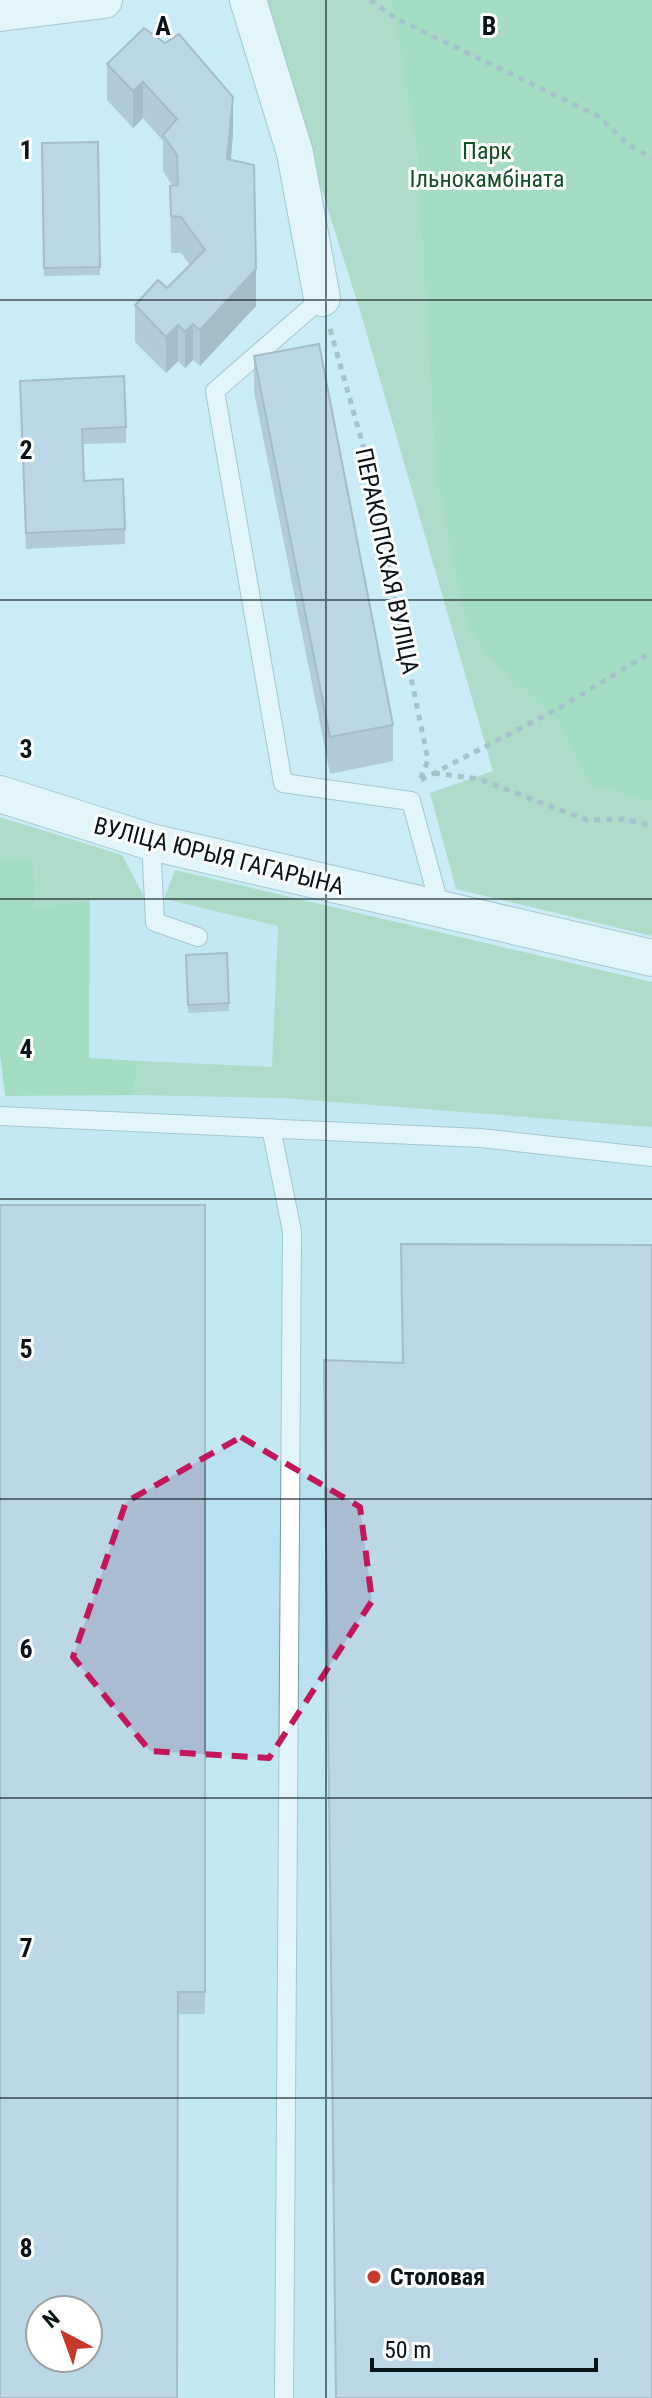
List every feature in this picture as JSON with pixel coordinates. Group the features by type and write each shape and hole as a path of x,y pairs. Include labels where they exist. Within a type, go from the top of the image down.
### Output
{"street":[{"path":"0,13 104,0"},
{"path":"248,0 295,153 322,298"},
{"name":"ВУЛІЦА ЮРЫЯ ГАГАРЫНА","path":"0,794 151,842 441,911"},
{"path":"441,911 652,958"}],"lane":[{"path":"322,298 215,391 283,783 411,801 441,911"},
{"path":"151,842 155,922 198,937"},
{"path":"0,1116 480,1138 652,1157"},
{"path":"271,1128 292,1231 284,2398"}],"path":[{"path":"370,0 395,18 598,116 629,145 652,158"},
{"name":"ПЕРАКОПСКАЯ ВУЛІЦА","path":"322,298 364,449 428,760 411,801"},
{"path":"420,780 559,708 652,652"},
{"path":"433,773 479,779 587,820 623,819 652,826"}],"highlighted area":[{"path":"241,1437 360,1507 372,1601 269,1758 150,1751 73,1657 126,1502"}],"shaded area":[{"path":"164,899 278,926 272,1068 89,1059 90,900"},
{"path":"82,1094 283,1098 652,1127 652,2398 0,2398 0,1096"}],"green space":[{"name":"Парк Ільнокамбіната","path":"262,0 652,0 652,936 456,889 430,793 493,771 362,317"},
{"name":"Парк Ільнокамбіната","path":"392,0 652,0 652,802 590,784 558,721 489,656 470,631 436,472 417,147"},
{"path":"0,817 122,855 145,899 90,900 36,906 34,860 0,857"},
{"path":"0,857 34,860 36,906 90,900 89,1058 139,1061 133,1095 5,1096 0,1054"},
{"path":"175,870 652,982 652,1127 283,1098 133,1095 139,1061 272,1067 278,926 164,899"}],"building":[{"path":"144,28 165,43 179,34 233,97 227,159 254,165 256,269 200,330 193,324 185,332 178,325 166,337 135,305 158,280 167,288 205,250 181,217 171,216 170,186 178,185 177,155 163,135 177,119 143,82 133,91 107,64"},
{"path":"98,142 100,267 44,268 42,143"},
{"path":"319,344 393,725 330,737 254,356"},
{"path":"124,376 126,427 82,429 84,481 123,479 125,529 26,533 20,381"},
{"path":"227,953 229,1003 188,1005 186,955"},
{"path":"0,1205 205,1205 205,1992 178,1992 177,2398 0,2398"},
{"path":"401,1244 652,1245 652,2398 336,2398 324,1360 403,1363"}],"place":[{"name":"Столовая","path":"374,2277"}]}
